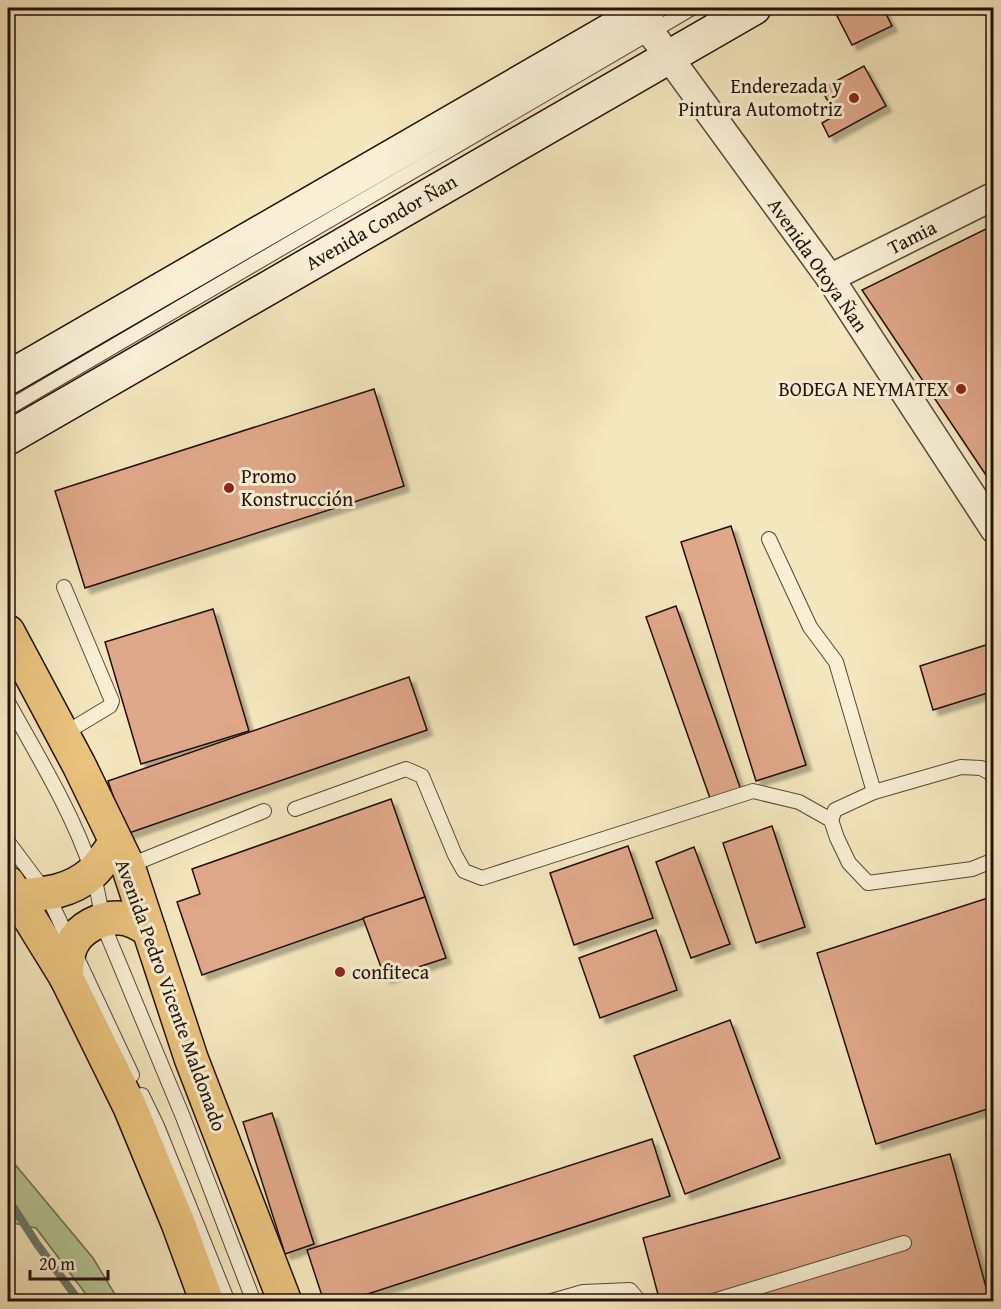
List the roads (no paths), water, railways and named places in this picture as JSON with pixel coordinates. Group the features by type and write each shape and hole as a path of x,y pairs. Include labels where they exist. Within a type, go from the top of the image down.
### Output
{"main road":[{"name":"Avenida Condor Ñan","path":"8,378 647,23 754,8"},
{"name":"Avenida Condor Ñan","path":"8,438 647,23"},
{"name":"Avenida Pedro Vicente Maldonado","path":"8,632 79,765 122,854 191,1058 285,1302"},
{"path":"122,854 71,886 23,891 130,1107 178,1223 207,1302"},
{"path":"66,977 71,945 79,934 90,926 102,920 119,918 135,921 149,930"}],"street":[{"name":"Avenida Otoya Ñan","path":"647,23 830,278 993,529"},
{"name":"Tamia","path":"830,278 993,196"}],"lane":[{"path":"8,408 647,23 692,8"},
{"path":"769,538 810,627 836,662 874,792"},
{"path":"62,735 106,709 112,701 64,587"},
{"path":"8,702 70,815 92,872 102,920 183,1117 254,1302"},
{"path":"993,775 981,768 961,767 874,792 835,810 831,820 849,863 868,883 972,869 993,860"},
{"path":"295,810 406,768 422,776 454,855 464,871 482,878 753,790 799,802 831,820"},
{"path":"122,854 264,811"},
{"path":"8,842 23,891 71,945 157,1126 228,1302"},
{"path":"710,1302 904,1243"},
{"path":"548,1302 583,1292 630,1290 640,1302"}],"waterway":[{"path":"8,1199 37,1244 80,1302"}],"place":[{"name":"Enderezada y Pintura Automotriz","path":"854,98"},
{"name":"BODEGA NEYMATEX","path":"961,389"},
{"name":"Promo Konstrucción","path":"229,488"},
{"name":"confiteca","path":"340,972"}]}
